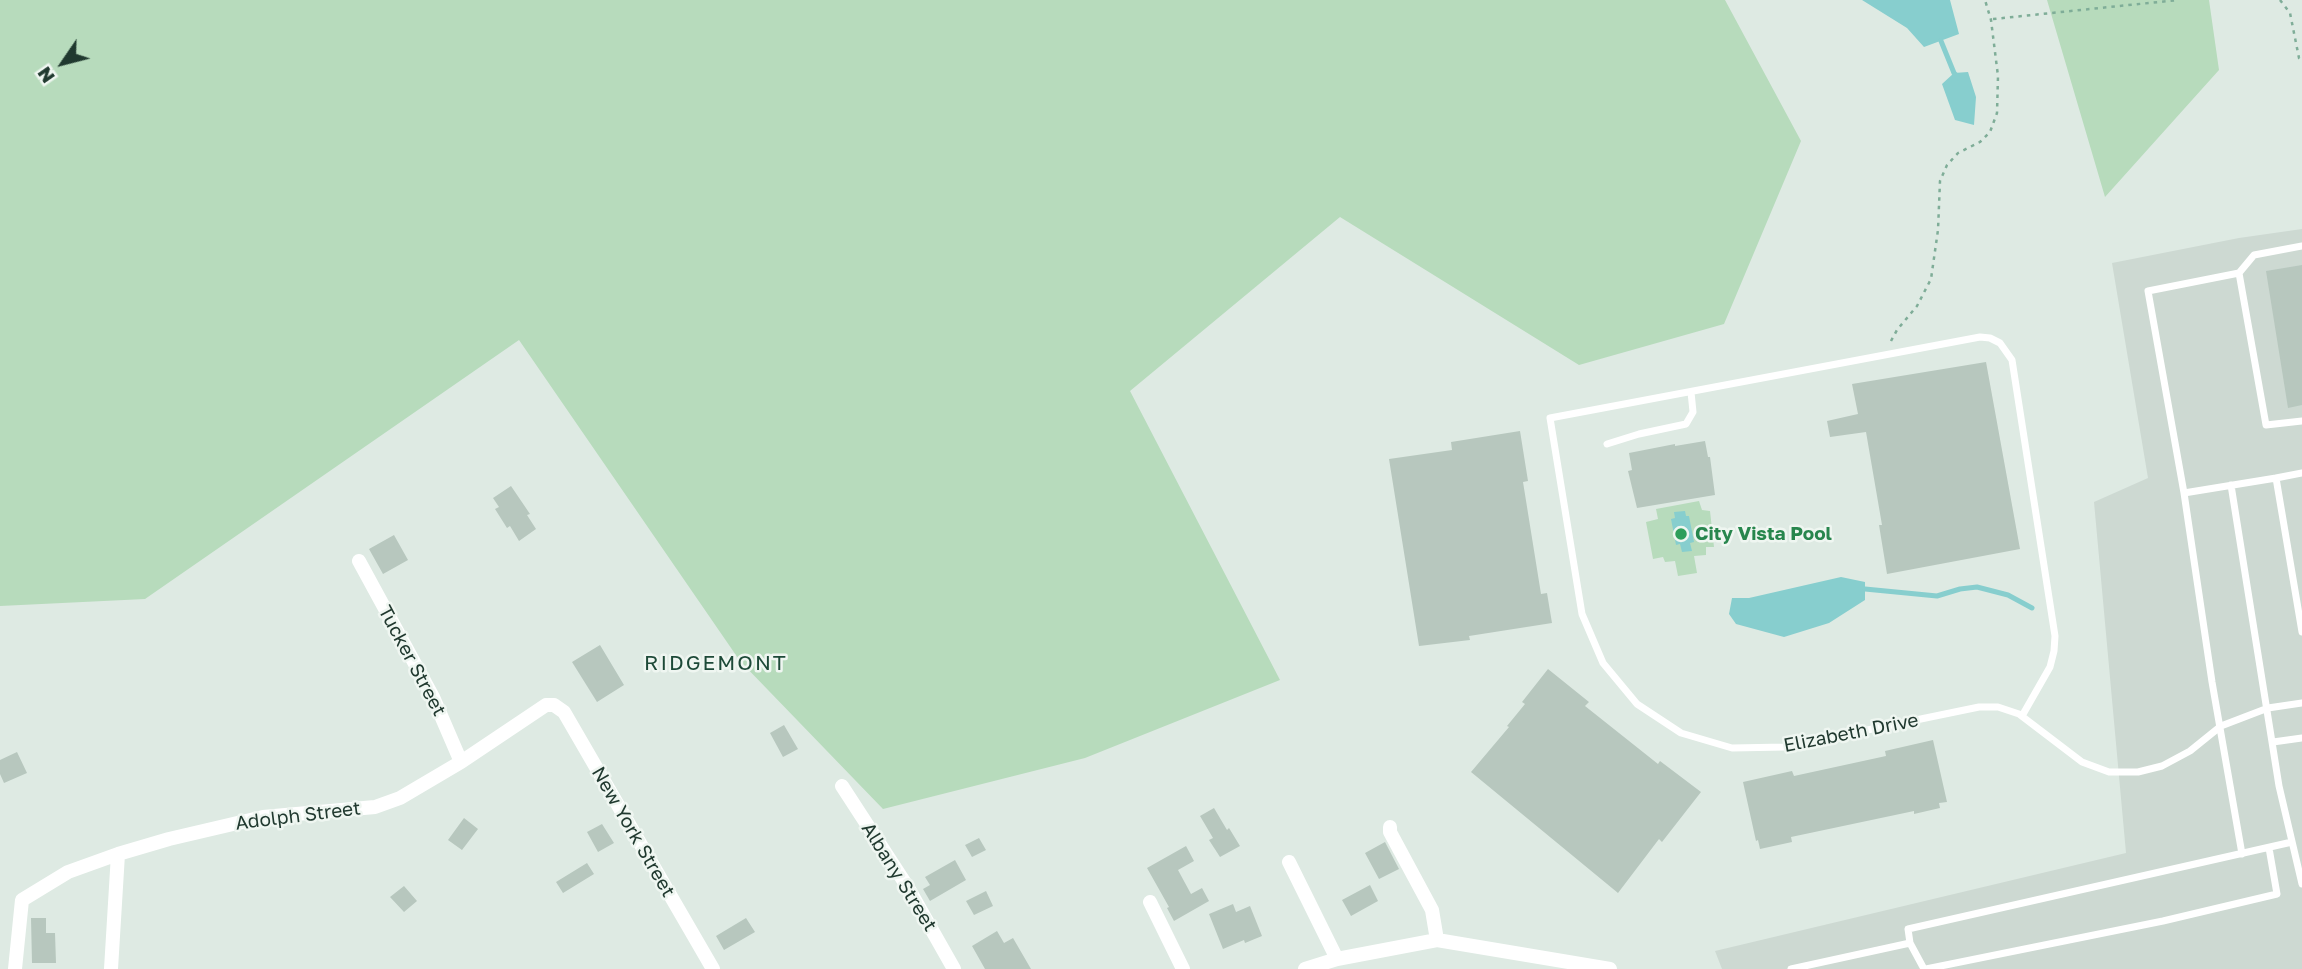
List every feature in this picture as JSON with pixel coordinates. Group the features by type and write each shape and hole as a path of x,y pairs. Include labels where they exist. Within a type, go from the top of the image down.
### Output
{"street":[{"name":"Tucker Street","path":"359,561 433,697 461,761"},
{"name":"Adolph Street","path":"15,969 22,900 68,872 169,839 263,817 375,807 400,798 546,705"},
{"name":"New York Street","path":"546,705 554,705 564,712 713,969"},
{"name":"Albany Street","path":"842,786 907,886 954,969"},
{"path":"1390,827 1390,832 1432,910 1437,940"},
{"path":"111,969 118,854"},
{"path":"1289,862 1337,960"},
{"path":"1150,902 1183,969"},
{"path":"1305,969 1437,940 1610,969"}],"lane":[{"path":"2242,854 2212,682 2184,493 2148,291 2239,273 2254,255 2302,246"},
{"path":"2239,273 2266,425 2302,421"},
{"path":"1606,444 1686,424 1693,412 1691,392 1980,337 2000,343 2012,360 2055,636 2050,667 2022,716"},
{"name":"Elizabeth Drive","path":"1691,392 1550,418 1582,614 1603,663 1637,704 1681,733 1732,748 1785,747 1979,707 1998,707 2022,716 2082,762 2109,772 2138,772 2162,766 2190,751 2221,726 2268,708 2302,703"},
{"path":"2184,493 2302,473"},
{"path":"2276,478 2302,632"},
{"path":"2231,485 2279,786 2302,884"},
{"path":"2273,742 2302,738"},
{"path":"2269,848 2277,894 2163,921 1925,969 1910,943 1908,929 2292,842"},
{"path":"1791,969 1910,943"}],"path":[{"path":"1889,355 1897,330 1917,306 1931,279 1938,230 1940,181 1947,164 1958,153 1980,142 1990,132 1997,113 1998,76 1991,20 1985,0"},
{"path":"1991,20 2178,0"},
{"path":"2280,0 2290,13 2299,58 2302,60"}],"shaded area":[{"path":"2302,229 2302,969 1722,969 1715,951 2126,853 2094,502 2148,478 2112,263 2239,238"}],"green space":[{"path":"0,0 1725,0 1801,141 1724,324 1579,365 1340,217 1130,391 1280,680 1085,758 883,809 740,661 519,340 145,599 0,606"},
{"path":"2047,0 2209,0 2219,70 2105,197"},
{"name":"City Vista Pool","path":"1699,501 1702,510 1710,511 1714,547 1706,547 1706,555 1694,556 1697,573 1678,576 1675,561 1665,562 1663,557 1653,559 1646,522 1658,519 1656,509"}],"water":[{"path":"1862,0 1950,0 1959,34 1924,47 1907,28"},
{"path":"1968,72 1976,97 1974,125 1955,120 1942,84 1954,73"},
{"path":"1685,511 1686,516 1689,516 1694,542 1690,543 1692,551 1682,552 1680,544 1676,545 1671,519 1675,518 1674,512"},
{"path":"1841,577 1865,582 1865,600 1829,623 1784,637 1736,624 1729,614 1732,598 1749,598"}],"building":[{"path":"2302,265 2302,405 2288,408 2266,271"},
{"path":"1986,362 2020,549 1887,574 1879,525 1882,525 1866,432 1830,437 1827,421 1858,414 1852,384"},
{"path":"1520,431 1528,481 1523,482 1541,594 1547,593 1552,623 1469,636 1470,640 1419,646 1389,459 1452,450 1451,442"},
{"path":"1705,441 1715,495 1637,508 1628,471 1632,470 1629,453"},
{"path":"511,486 530,514 527,515 536,529 519,541 495,509 499,507 493,498"},
{"path":"394,535 408,560 383,574 369,549"},
{"path":"600,645 624,685 597,702 572,662"},
{"path":"1548,669 1589,702 1585,706 1658,764 1660,761 1701,792 1662,842 1659,839 1618,893 1471,772 1509,727 1507,726 1525,704 1522,702"},
{"path":"784,725 798,749 783,757 770,733"},
{"path":"1933,740 1947,802 1939,803 1940,808 1791,837 1792,842 1760,849 1743,782 1792,771 1794,776 1886,756 1885,751"},
{"path":"17,752 27,773 4,783 0,774 0,760"},
{"path":"1214,808 1240,846 1220,857 1209,840 1213,838 1200,816"},
{"path":"464,818 478,829 462,850 448,840"},
{"path":"602,824 614,843 598,852 587,832"},
{"path":"979,838 986,850 972,857 965,845"},
{"path":"1385,842 1399,869 1379,879 1365,853"},
{"path":"1186,846 1194,861 1178,870 1191,894 1202,888 1209,901 1174,921 1147,868"},
{"path":"955,860 966,880 930,901 923,889 930,885 925,877"},
{"path":"587,863 594,874 563,893 556,882"},
{"path":"1370,885 1378,901 1351,916 1342,900"},
{"path":"404,886 417,901 404,912 390,897"},
{"path":"986,891 993,906 974,915 966,901"},
{"path":"1233,904 1236,912 1250,906 1262,936 1223,949 1209,914"},
{"path":"31,918 46,918 46,933 55,933 56,963 32,963"},
{"path":"746,918 755,932 724,950 716,936"},
{"path":"997,931 1004,943 1013,938 1031,969 985,969 972,946"}],"waterway":[{"path":"1941,41 1954,73 1959,78"},
{"path":"1865,589 1937,596 1977,587 2008,595 2032,608"}],"place":[{"name":"City Vista Pool","path":"1681,534"}],"district":[{"name":"RIDGEMONT","path":"716,663"}]}
